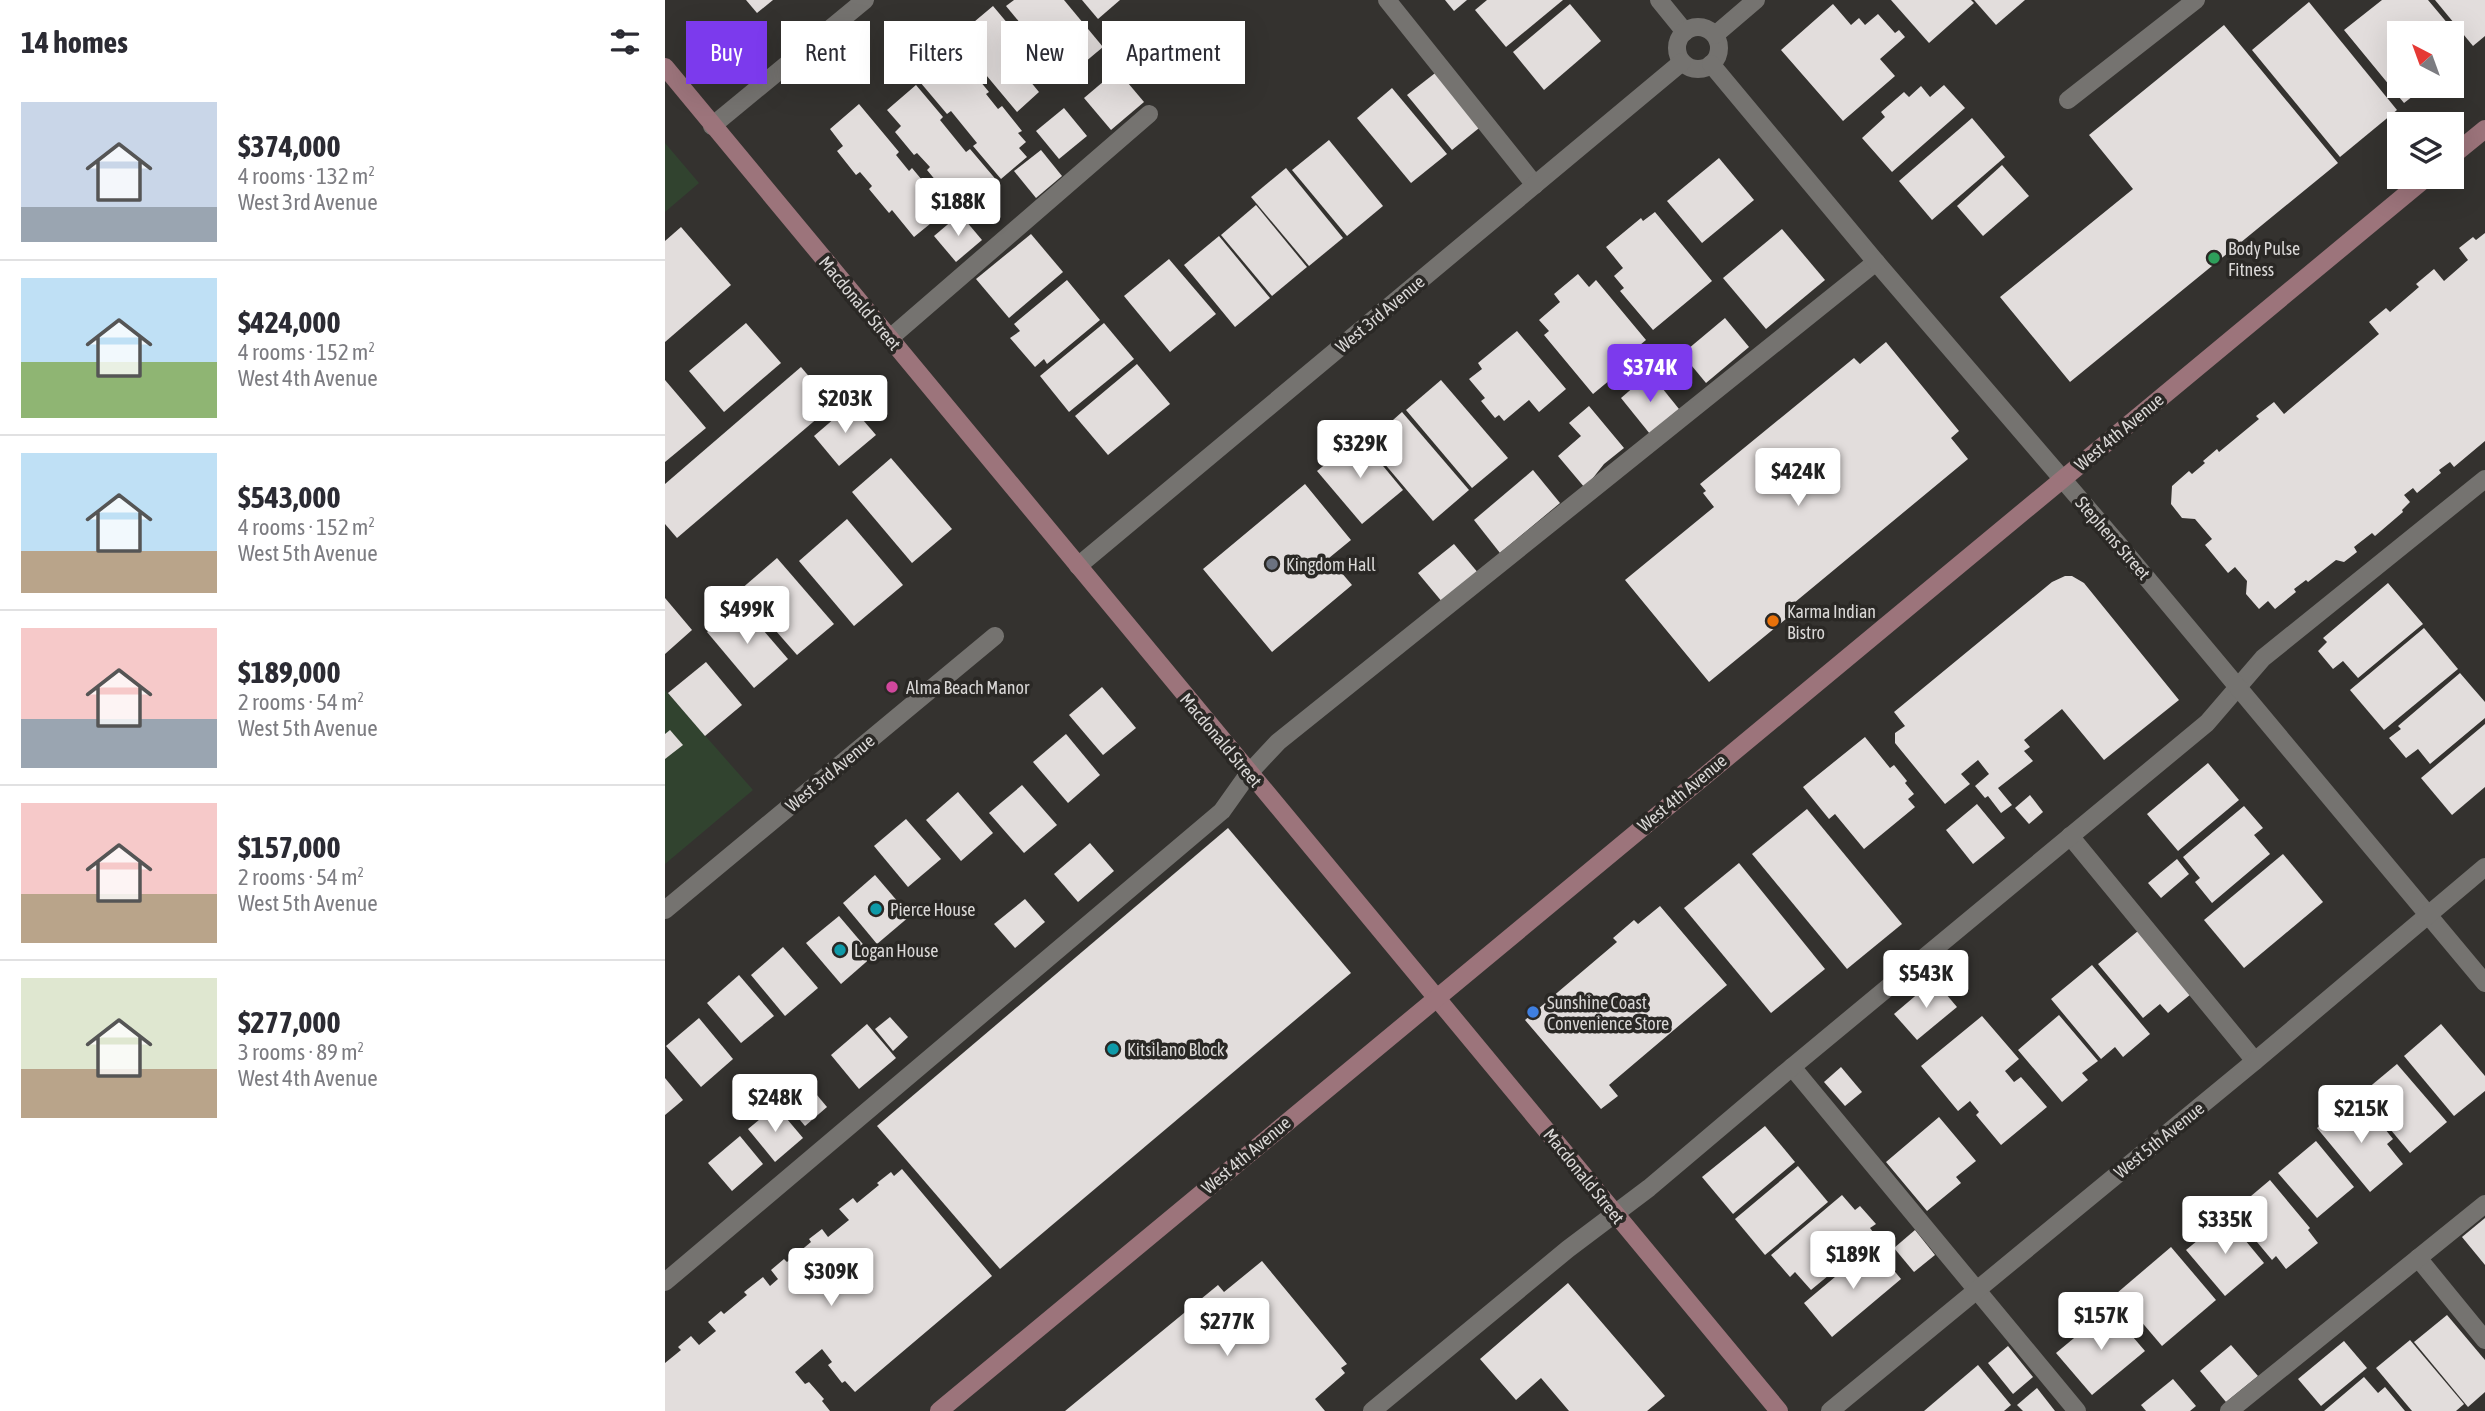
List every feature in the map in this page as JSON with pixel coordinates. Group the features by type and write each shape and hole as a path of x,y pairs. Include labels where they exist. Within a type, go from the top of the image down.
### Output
{"main road":[{"name":"Macdonald Street","path":"665,67 1779,1411"},
{"path":"2464,146 2485,129"},
{"name":"West 4th Avenue","path":"939,1411 2412,189"}],"street":[{"path":"712,126 865,0"},
{"path":"1387,0 1535,185"},
{"path":"1659,0 1685,32"},
{"path":"1715,34 1756,0"},
{"path":"2068,100 2196,0"},
{"path":"1701,27 1715,34 1719,41 1717,59 1696,69 1682,62 1677,50 1679,40 1685,32 1701,27"},
{"name":"West 3rd Avenue","path":"1078,566 1682,62"},
{"name":"Stephens Street","path":"1711,64 2485,983"},
{"path":"890,338 1149,114"},
{"path":"665,1282 1222,811 1249,773 1278,742 1876,262"},
{"path":"1372,1411 1568,1249 1649,1188 2207,723 2263,658 2485,479"},
{"name":"West 3rd Avenue","path":"665,910 995,636"},
{"path":"2070,836 2255,1061"},
{"name":"West 5th Avenue","path":"1830,1411 2255,1061 2485,867"},
{"path":"1791,1067 2077,1411"},
{"path":"2229,1411 2485,1204"},
{"path":"2418,1258 2485,1340"}],"green space":[{"path":"665,143 699,183 665,212"},
{"path":"665,690 753,790 665,864"}],"building":[{"path":"746,0 773,0 757,13"},
{"path":"1014,0 1064,0 1081,21 1018,21 1006,6"},
{"path":"1082,0 1120,0 1098,19"},
{"path":"1445,0 1467,0 1454,11"},
{"path":"1487,0 1563,0 1506,47 1475,10"},
{"path":"1891,0 1971,0 1974,3 1929,43"},
{"path":"1974,0 2025,0 1996,25"},
{"path":"2382,0 2428,0 2446,21 2387,21 2387,82 2344,30"},
{"path":"2435,0 2485,0 2485,36 2473,46 2464,35 2464,21 2452,21"},
{"path":"2309,2 2397,110 2387,112 2387,118 2340,157 2252,50"},
{"path":"1570,4 1601,41 1544,90 1513,52"},
{"path":"1833,4 1851,25 1859,18 1865,25 1878,14 1895,33 1899,30 1905,37 1880,59 1895,76 1843,121 1781,50"},
{"path":"993,6 1006,21 1001,21 1001,84 1032,84 1039,92 1017,112 987,76 987,21 975,21"},
{"path":"2224,25 2338,163 2070,382 2000,297 2133,189 2089,135"},
{"path":"1088,29 1102,46 1088,60"},
{"path":"1439,70 1484,124 1452,150 1407,95"},
{"path":"1102,83 1129,84 1144,102 1111,130 1084,98"},
{"path":"922,84 982,84 989,92 986,94 998,109 1002,106 1022,131 1018,133 1026,142 1019,148 1027,157 1001,179 973,146 977,143 951,111 947,114"},
{"path":"916,85 943,117 940,120 966,152 970,149 998,182 971,203 963,194 957,200 950,191 947,194 927,170 930,167 917,153 914,155 895,132 901,126 887,110"},
{"path":"1944,85 1965,108 1892,172 1862,138 1885,117 1881,112 1904,92 1909,97 1921,86 1930,97"},
{"path":"1392,88 1447,154 1411,183 1357,118"},
{"path":"859,104 899,152 896,155 909,171 912,168 947,210 914,237 892,210 889,213 869,189 872,186 860,172 856,175 837,151 843,146 830,129"},
{"path":"1064,108 1087,136 1059,159 1036,131"},
{"path":"1972,118 2005,157 1932,220 1899,181"},
{"path":"1329,140 1383,206 1347,236 1292,170"},
{"path":"1041,150 1062,176 1036,198 1014,171"},
{"path":"1719,158 1754,200 1702,243 1667,201"},
{"path":"2002,165 2029,196 1983,236 1957,206"},
{"path":"1286,168 1343,238 1309,266 1251,197"},
{"path":"1256,205 1307,267 1272,296 1221,235"},
{"path":"1655,212 1712,281 1653,330 1620,291 1624,288 1614,276 1623,268 1606,247 1641,218 1643,221"},
{"path":"960,214 982,240 956,262 934,236"},
{"path":"681,227 731,285 665,342 665,241"},
{"path":"1782,229 1825,280 1766,329 1723,278"},
{"path":"2485,233 2485,441 2454,467 2450,462 2439,470 2441,473 2417,493 2413,488 2404,495 2410,502 2403,512 2375,536 2372,533 2354,547 2357,552 2344,562 2336,560 2308,582 2306,580 2275,609 2268,601 2259,609 2246,594 2247,581 2235,567 2228,573 2205,545 2212,539 2195,519 2182,518 2171,504 2172,486 2189,471 2192,474 2217,449 2219,452 2259,419 2256,416 2274,402 2284,414 2379,334 2369,322 2386,308 2390,312 2419,287 2416,284 2434,269 2444,281 2468,260 2459,248 2473,237 2476,240"},
{"path":"1031,234 1063,272 1009,318 976,279"},
{"path":"1219,236 1270,298 1235,327 1184,265"},
{"path":"1169,259 1216,314 1170,352 1124,296"},
{"path":"1578,274 1589,287 1596,280 1646,340 1617,364 1622,370 1593,394 1544,335 1549,331 1539,320 1560,302 1554,294"},
{"path":"1067,280 1100,320 1047,364 1044,359 1035,367 1010,338 1020,331 1014,324"},
{"path":"1725,318 1749,347 1706,383 1682,354"},
{"path":"746,323 781,363 724,412 689,371"},
{"path":"1104,323 1134,359 1069,412 1040,376"},
{"path":"1517,331 1566,389 1539,412 1529,400 1504,421 1499,415 1495,418 1481,401 1485,398 1469,379 1482,369 1478,363"},
{"path":"1886,342 1959,431 1951,438 1968,459 1794,603 1798,609 1709,682 1625,580 1714,507 1703,493 1706,491 1700,484 1854,358 1860,364"},
{"path":"1137,364 1170,404 1108,455 1075,416"},
{"path":"801,367 833,405 677,538 665,524 665,484"},
{"path":"1650,373 1679,409 1650,434 1621,398"},
{"path":"665,380 706,428 665,462"},
{"path":"1441,380 1508,458 1472,488 1406,410"},
{"path":"850,405 876,435 839,466 814,436"},
{"path":"1589,406 1624,448 1604,464 1585,488 1558,456 1581,436 1569,423"},
{"path":"1402,412 1469,490 1433,521 1367,443"},
{"path":"1359,437 1403,490 1362,524 1317,471"},
{"path":"891,458 952,529 912,563 852,492"},
{"path":"1533,470 1560,503 1500,553 1474,520"},
{"name":"Kingdom Hall","path":"1305,484 1351,540 1329,558 1352,585 1272,652 1203,569"},
{"path":"847,519 903,585 854,626 799,561"},
{"path":"1454,544 1479,574 1443,603 1418,573"},
{"path":"777,558 834,624 797,655 740,590"},
{"path":"2072,576 2084,583 2179,700 2104,760 2062,709 2024,740 2030,747 2024,751 2033,761 1998,788 2012,805 2001,813 1988,796 1985,798 1975,786 1989,774 1978,760 1961,774 1970,784 1945,804 1895,743 1895,733 1905,726 1894,712 2052,582"},
{"path":"2388,583 2423,624 2358,678 2343,661 2333,669 2318,651 2327,642 2323,638"},
{"path":"665,598 692,630 665,654"},
{"path":"740,603 788,659 754,688 707,632"},
{"path":"2424,628 2458,669 2384,730 2350,690"},
{"path":"706,662 742,705 705,736 668,693"},
{"path":"2460,673 2485,702 2485,718 2430,764 2418,749 2406,758 2389,738 2401,729 2398,726"},
{"path":"1102,687 1136,728 1103,755 1069,715"},
{"path":"2485,724 2485,787 2452,815 2421,778"},
{"path":"670,730 683,745 665,759 665,734"},
{"path":"1066,734 1100,775 1068,803 1033,762"},
{"path":"1865,737 1890,768 1894,765 1907,781 1905,783 1914,794 1908,799 1915,807 1864,849 1835,814 1829,819 1803,787"},
{"path":"2208,763 2239,800 2178,851 2147,814"},
{"path":"1022,785 1057,825 1024,853 989,813"},
{"path":"958,792 993,833 961,861 926,820"},
{"path":"2030,795 2043,812 2029,824 2015,808"},
{"path":"1977,804 2005,838 1973,864 1946,830"},
{"path":"2244,806 2263,828 2254,835 2270,854 2212,903 2195,882 2200,878 2183,857"},
{"path":"1807,809 1902,924 1847,969 1752,854"},
{"path":"906,819 941,859 908,887 874,846"},
{"name":"Kitsilano Block","path":"1228,828 1351,973 1000,1269 877,1126"},
{"path":"1090,843 1114,871 1078,902 1054,874"},
{"path":"2283,854 2323,902 2244,968 2204,920"},
{"path":"2177,859 2189,874 2161,898 2148,883"},
{"path":"1739,863 1825,969 1771,1013 1684,908"},
{"name":"Pierce House","path":"875,875 910,916 877,944 843,903"},
{"path":"1025,899 1045,922 1015,948 994,924"},
{"path":"1660,906 1727,985 1609,1085 1618,1096 1601,1109 1525,1020 1617,942 1613,938 1634,920 1638,924"},
{"name":"Logan House","path":"839,916 873,956 841,984 806,943"},
{"path":"2138,931 2191,994 2168,1013 2160,1004 2143,1018 2098,964"},
{"path":"783,947 818,988 785,1016 751,975"},
{"path":"2092,965 2150,1034 2123,1057 2115,1047 2101,1059 2051,999"},
{"path":"739,975 774,1016 741,1043 707,1003"},
{"path":"1934,980 1957,1007 1917,1040 1894,1014"},
{"path":"2059,1015 2098,1061 2082,1073 2088,1080 2062,1102 2018,1050"},
{"path":"1982,1016 2019,1059 2005,1071 2014,1082 2021,1077 2047,1107 2001,1145 1976,1115 1979,1112 1970,1101 1958,1111 1921,1066"},
{"path":"890,1017 908,1037 893,1051 875,1029"},
{"path":"699,1018 733,1059 701,1087 666,1046"},
{"path":"867,1024 896,1058 859,1089 831,1055"},
{"path":"2441,1024 2485,1076 2485,1091 2454,1116 2404,1056"},
{"path":"2397,1064 2447,1122 2410,1153 2361,1094"},
{"path":"1841,1067 1862,1092 1845,1106 1824,1082"},
{"path":"665,1078 683,1100 665,1115"},
{"path":"806,1082 827,1107 805,1126 784,1101"},
{"path":"2350,1100 2370,1125 2377,1119 2393,1139 2387,1144 2403,1164 2370,1192 2317,1128"},
{"path":"776,1106 803,1138 775,1162 748,1129"},
{"path":"1939,1117 1976,1161 1956,1177 1961,1183 1927,1211 1886,1162"},
{"path":"1765,1126 1795,1162 1733,1214 1702,1177"},
{"path":"740,1136 763,1164 732,1191 708,1163"},
{"path":"2316,1141 2354,1187 2317,1218 2278,1173"},
{"path":"1798,1166 1828,1202 1765,1255 1735,1219"},
{"path":"902,1169 992,1276 855,1392 845,1381 842,1383 828,1365 832,1362 822,1349 795,1372 805,1384 809,1382 824,1399 822,1401 830,1411 665,1411 665,1363 681,1350 678,1347 691,1336 699,1345 716,1331 708,1322 721,1311 724,1314 747,1295 744,1292 763,1277 770,1286 778,1279 771,1270 784,1259 787,1262 822,1229 828,1237 849,1220 839,1209 853,1198 857,1203 891,1172 894,1176"},
{"path":"2270,1180 2310,1228 2308,1230 2318,1243 2286,1269 2276,1256 2272,1260 2232,1212"},
{"path":"1842,1195 1855,1210 1860,1206 1876,1224 1870,1228 1876,1236 1811,1290 1795,1272 1790,1277 1771,1255"},
{"path":"2226,1217 2264,1263 2225,1296 2186,1250"},
{"path":"2485,1218 2485,1265 2462,1237"},
{"path":"1915,1230 1935,1255 1914,1272 1894,1248"},
{"path":"1873,1245 1901,1279 1832,1337 1804,1303"},
{"path":"2171,1247 2216,1300 2162,1346 2117,1293"},
{"path":"1262,1261 1347,1364 1341,1368 1345,1373 1315,1399 1325,1411 1065,1411 1218,1285 1224,1292"},
{"path":"1568,1283 1665,1396 1647,1411 1569,1411 1541,1378 1516,1400 1480,1359"},
{"path":"2109,1309 2145,1351 2092,1395 2056,1353"},
{"path":"2447,1315 2485,1360 2485,1392 2468,1407 2414,1342"},
{"path":"2410,1340 2464,1404 2456,1411 2412,1411 2376,1368"},
{"path":"2344,1341 2367,1368 2321,1406 2298,1379"},
{"path":"2231,1345 2258,1376 2226,1402 2200,1371"},
{"path":"2008,1346 2033,1377 2013,1394 1988,1363"},
{"path":"1978,1365 2011,1405 2004,1411 1924,1411"},
{"path":"2364,1377 2378,1393 2385,1387 2405,1411 2324,1411"},
{"path":"2173,1379 2196,1406 2190,1411 2146,1411 2141,1405"},
{"path":"2037,1388 2055,1411 2023,1411 2017,1405"}],"place":[{"name":"Body Pulse Fitness","path":"2214,258"},
{"name":"Kingdom Hall","path":"1272,564"},
{"name":"Karma Indian Bistro","path":"1773,621"},
{"name":"Alma Beach Manor","path":"892,687"},
{"name":"Pierce House","path":"876,909"},
{"name":"Logan House","path":"840,950"},
{"name":"Sunshine Coast Convenience Store","path":"1533,1012"},
{"name":"Kitsilano Block","path":"1113,1049"}]}
